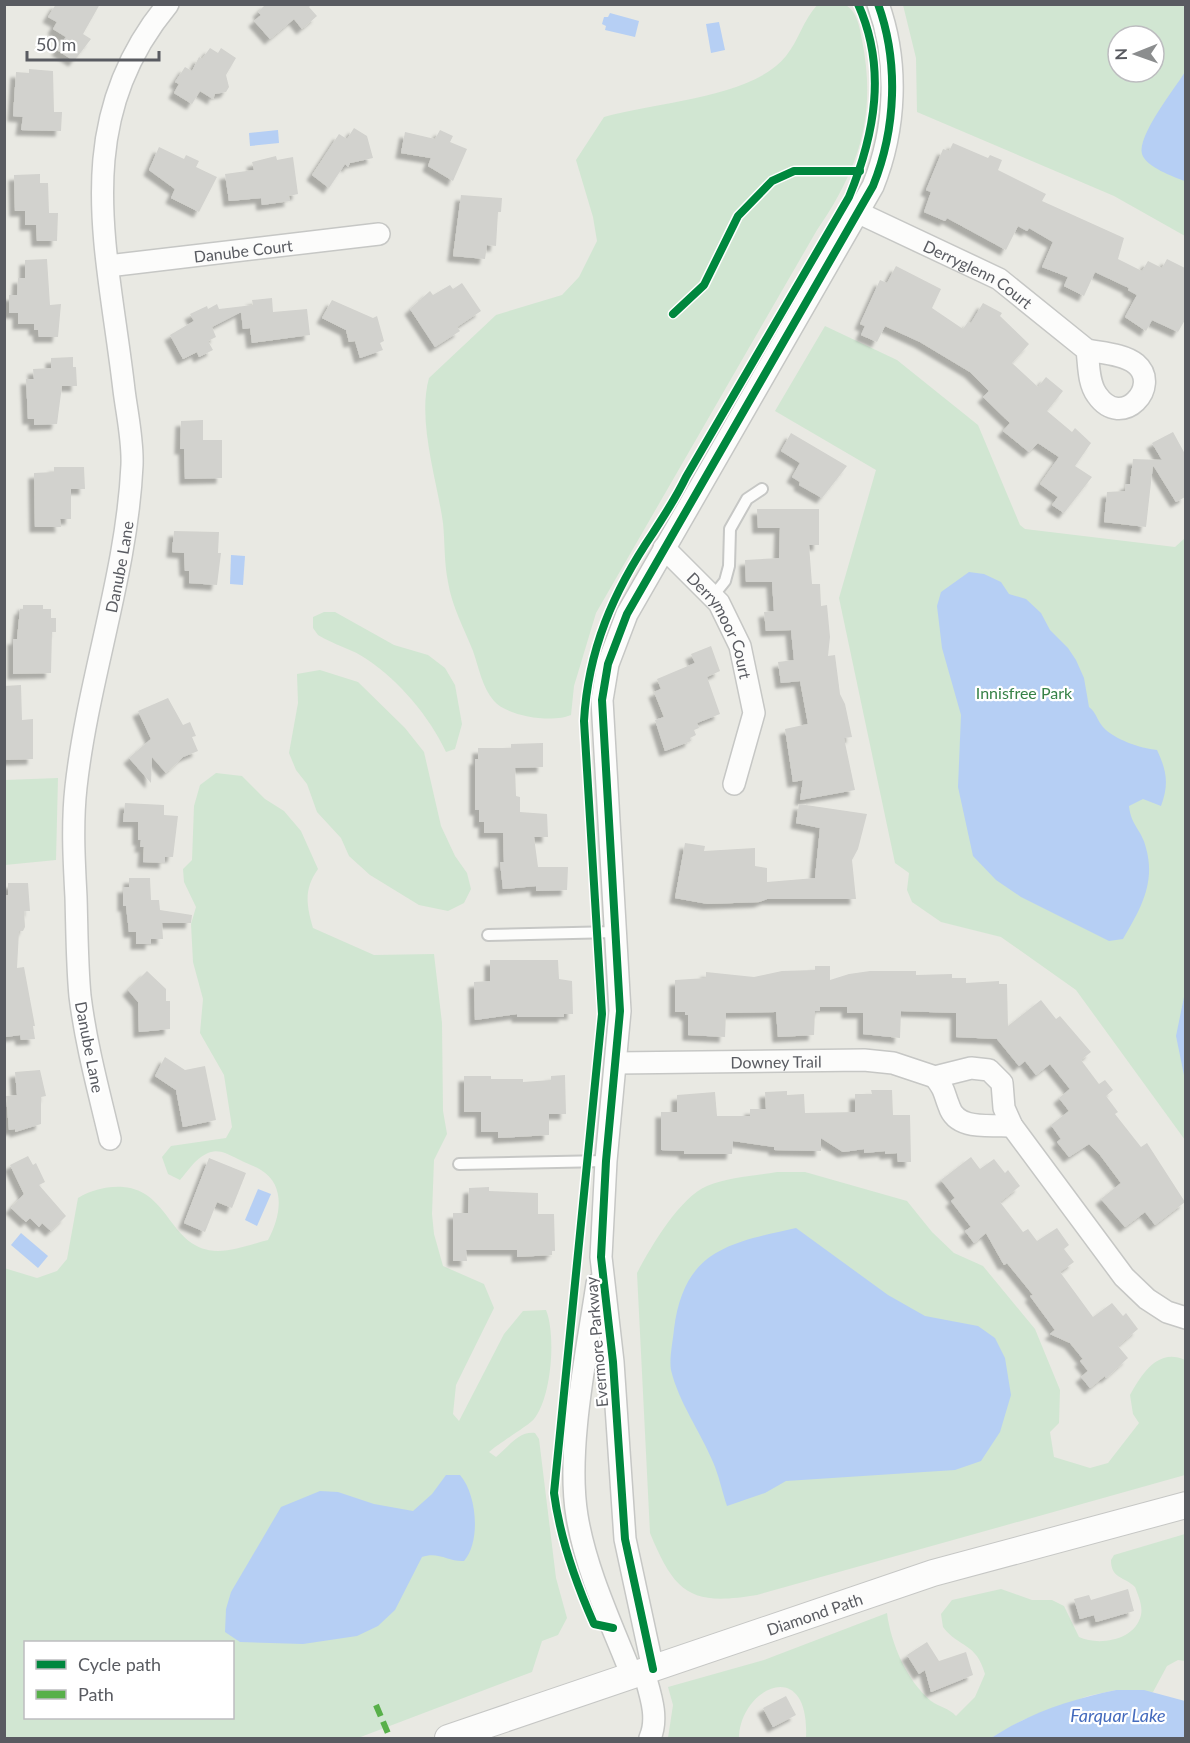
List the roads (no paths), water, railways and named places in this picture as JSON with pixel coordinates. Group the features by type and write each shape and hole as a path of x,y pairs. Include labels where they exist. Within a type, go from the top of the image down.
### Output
{"street":[{"name":"Danube Lane","path":"110,1139 88,1046 80,995 73,838 76,786 128,513 132,462 108,266 101,181 108,124 114,101 133,56 168,4"},
{"name":"Evermore Parkway","path":"643,1672 597,1587 577,1517 573,1478 581,1396 601,1257 606,1161 620,1011 602,700 608,664 619,630 664,548 859,213 880,170 892,110 893,84 878,4"},
{"name":"Derryglenn Court","path":"859,213 999,279 1087,350"},
{"name":"Danube Court","path":"108,266 379,234"},
{"name":"Derrymoor Court","path":"664,548 713,596 740,646 754,713 734,784"},
{"name":"Downey Trail","path":"616,1064 864,1060 893,1064 935,1077 957,1074 971,1068 989,1070 1002,1083 1004,1108 1012,1125 1124,1277 1147,1299 1167,1312 1185,1318"},
{"path":"935,1077 947,1093 949,1108 960,1121 976,1125 1012,1125"},
{"name":"Evermore Parkway","path":"601,1257 613,1362 625,1539 643,1672"},
{"name":"Diamond Path","path":"448,1738 933,1573 1185,1505"},
{"path":"643,1672 654,1712 654,1725 650,1738"}],"lane":[{"path":"713,596 725,581 730,529 747,499 762,489"},
{"path":"488,935 616,933"},
{"path":"459,1164 606,1161"}],"water":[{"path":"610,13 639,21 635,37 605,30 606,26 602,24 604,17 608,17"},
{"path":"719,22 725,50 711,53 706,24"},
{"path":"1185,72 1185,181 1149,163 1142,154 1142,146 1151,124"},
{"path":"278,130 279,143 250,146 249,133"},
{"path":"231,555 245,556 243,585 230,584"},
{"path":"969,572 984,574 1001,582 1009,594 1026,599 1041,613 1050,630 1068,648 1076,660 1084,678 1089,707 1108,732 1128,743 1157,750 1165,771 1166,785 1161,806 1143,799 1129,806 1132,818 1144,842 1149,861 1149,873 1145,896 1123,939 1109,941 1021,897 996,880 973,856 958,787 961,715 942,648 937,606 941,592"},
{"path":"1185,992 1185,1080 1176,1036"},
{"path":"258,1189 271,1194 257,1226 245,1220"},
{"path":"796,1228 888,1295 925,1316 978,1326 995,1338 1005,1358 1011,1395 1000,1432 981,1461 955,1470 786,1481 765,1493 727,1506 713,1462 684,1405 671,1370 671,1350 679,1303 688,1282 699,1266 714,1254 750,1239"},
{"path":"21,1233 48,1256 38,1268 11,1245"},
{"path":"446,1475 460,1475 470,1494 475,1530 469,1553 464,1561 433,1555 422,1557 395,1610 378,1626 357,1636 303,1644 240,1642 225,1632 226,1609 231,1592 281,1507 320,1491 338,1492 374,1504 413,1511 432,1494"},
{"name":"Farquar Lake","path":"1116,1690 1144,1690 1185,1701 1185,1738 991,1738 1020,1721 1051,1708"}],"park label":[{"name":"Innisfree Park","path":"1024,692"}]}
